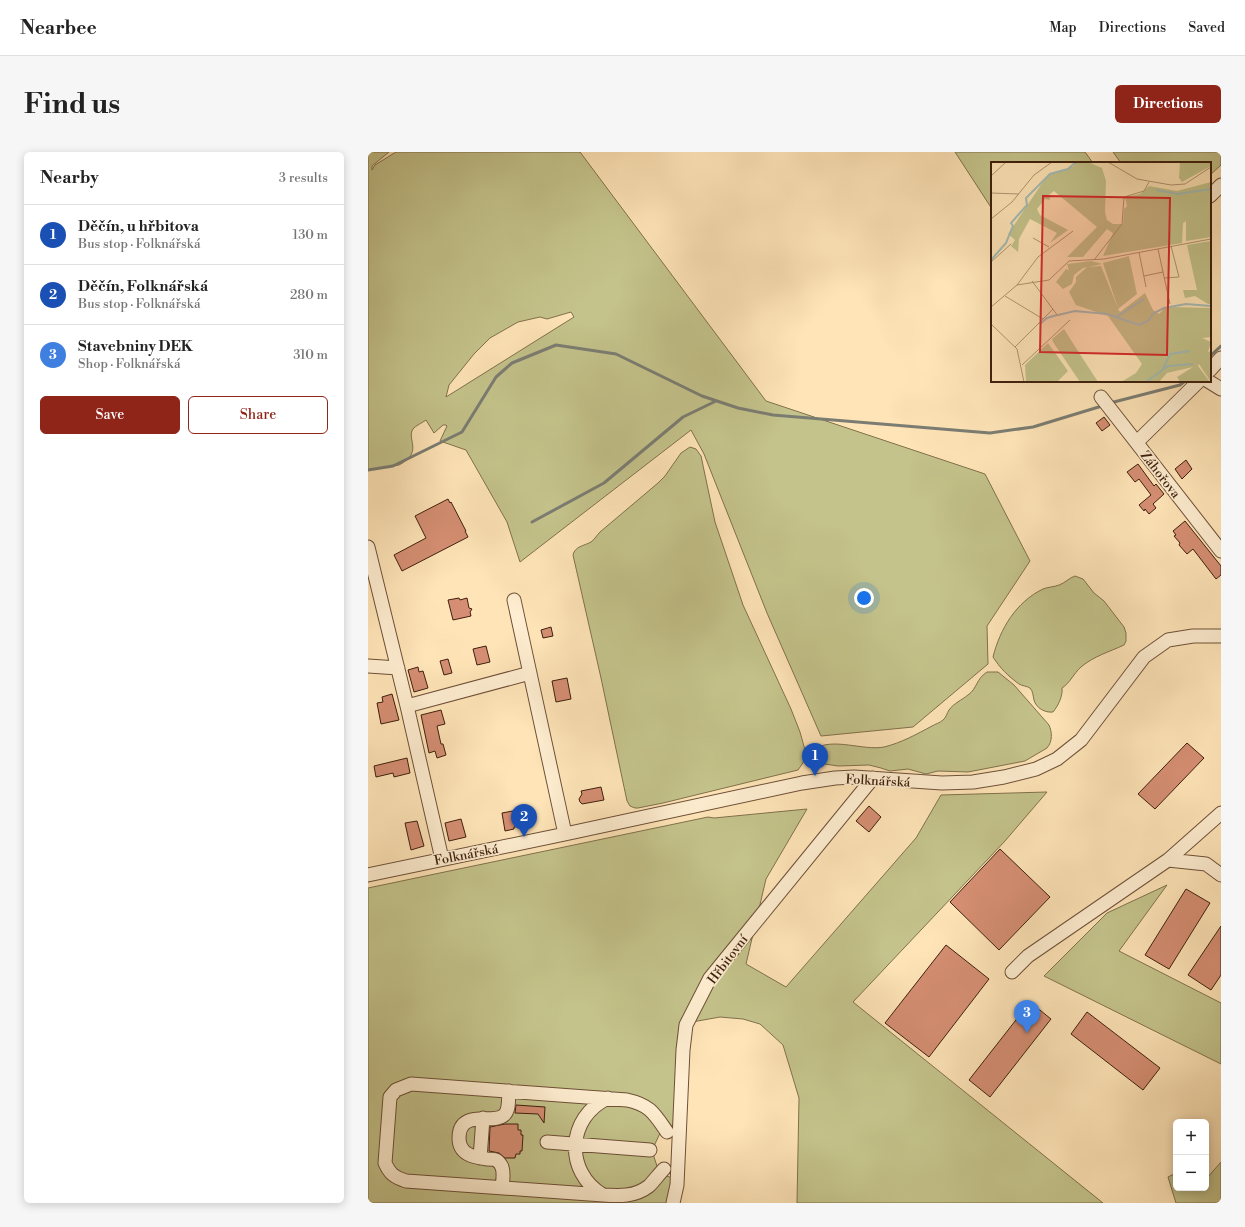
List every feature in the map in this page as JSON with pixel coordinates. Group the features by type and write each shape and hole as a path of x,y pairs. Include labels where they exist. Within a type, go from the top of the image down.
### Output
{"street":[{"path":"1211,195 1221,185"},
{"path":"1211,369 1221,358"},
{"path":"1137,442 1198,382"},
{"path":"1210,382 1221,389"},
{"name":"Záhořova","path":"1101,397 1221,551"},
{"path":"368,547 442,858"},
{"path":"514,600 565,834"},
{"name":"Folknářská","path":"368,875 442,858 565,834 802,783 835,778 873,778 942,783 973,782 1004,777 1041,766 1057,759 1080,740 1144,657 1168,640 1193,636 1221,636"},
{"path":"368,666 398,668"},
{"path":"407,706 530,673"},
{"name":"Hřbitovní","path":"673,1203 677,1185 683,1050 686,1025 710,978 873,778"},
{"path":"1012,972 1028,956 1168,860 1221,812"},
{"path":"1168,860 1206,864 1221,875"},
{"path":"664,1169 649,1186 638,1193 627,1196 406,1182 396,1178 388,1170 385,1163 390,1097 399,1088 411,1084 627,1100 640,1103 648,1108 656,1115 667,1132"},
{"path":"502,1188 503,1176 500,1163 496,1160 470,1156 461,1148 459,1136 460,1130 464,1124 475,1118 497,1118 505,1114 509,1091"},
{"path":"603,1195 592,1187 582,1174 576,1158 576,1145 579,1128 587,1114 608,1098"},
{"path":"480,1158 483,1118"},
{"path":"547,1142 650,1150"}],"shaded area":[{"path":"368,152 389,152 372,166 372,170 375,165 396,152 580,152 766,401 985,474 1030,561 987,626 988,664 913,727 821,736 767,613 704,454 691,430 520,562 507,522 466,450 440,441 447,426 446,425 443,425 434,433 426,420 415,427 411,433 413,451 406,460 399,465 368,470","holes":["571,312 574,317 446,397 449,385 474,354 490,338 518,322 540,317 547,319"]},
{"path":"955,152 1085,152 1092,162 991,162 991,207"},
{"path":"1113,152 1221,152 1221,165 1211,174 1211,162 1120,162"},
{"path":"690,447 696,449 701,456 715,522 743,605 791,709 800,732 807,757 798,770 663,803 635,808 630,806 627,801 573,555 578,548 594,540 600,532 658,483 665,476 681,453"},
{"path":"1075,576 1083,579 1094,593 1104,601 1124,627 1126,641 1124,645 1096,657 1081,667 1062,688 1061,698 1055,710 1053,712 1047,712 1035,703 1030,688 1020,685 1011,678 993,657 1000,636 1010,617 1025,601 1043,589 1057,586"},
{"path":"987,672 998,672 1014,685 1049,725 1051,736 1047,748 1025,761 968,772 938,771 926,774 908,769 890,771 869,765 838,766 818,763 815,749 822,746 839,744 876,748 884,747 903,741 940,722 945,718 953,705 971,693 983,675"},
{"path":"1047,792 1005,841 853,1002 1103,1203 797,1203 799,1098 783,1045 760,1024 743,1019 720,1017 681,1024 674,1125 662,1129 654,1146 653,1154 659,1172 673,1178 667,1203 368,1203 368,888 708,817 714,818 807,809 766,879 746,964 786,987 916,838 941,795"},
{"path":"1167,885 1119,951 1221,1003 1221,1064 1044,976 1107,913"},
{"path":"1221,1162 1221,1203 1176,1203 1168,1177 1173,1174 1173,1191 1209,1191 1209,1176"}],"building":[{"path":"1104,417 1110,425 1102,431 1096,423"},
{"path":"1186,460 1192,469 1182,479 1175,469"},
{"path":"1138,464 1154,486 1156,484 1164,494 1153,504 1156,508 1149,514 1139,505 1151,495 1139,479 1135,482 1127,472"},
{"path":"448,499 450,503 451,502 468,537 402,571 394,555 426,538 415,516"},
{"path":"1185,521 1221,566 1221,575 1216,579 1193,549 1187,554 1179,545 1180,543 1174,536 1176,535 1173,531"},
{"path":"459,598 460,600 467,598 469,608 472,609 470,612 471,616 453,620 448,600"},
{"path":"551,627 553,636 543,638 541,630"},
{"path":"486,646 490,662 477,665 473,649"},
{"path":"448,659 452,673 444,675 440,661"},
{"path":"418,667 419,672 423,671 428,688 414,692 408,670"},
{"path":"567,678 571,699 556,702 552,681"},
{"path":"392,694 399,720 381,724 377,703 383,702 382,697"},
{"path":"441,710 445,724 437,726 441,744 443,744 446,755 437,758 435,751 429,753 421,715"},
{"path":"1187,743 1204,758 1155,809 1138,794"},
{"path":"407,758 410,773 394,777 393,773 376,777 374,766"},
{"path":"601,787 604,800 582,804 580,802 579,799 582,794 581,791"},
{"path":"869,806 881,817 869,832 856,821"},
{"path":"518,810 522,826 514,827 514,829 505,831 502,813"},
{"path":"461,819 466,837 449,841 445,823"},
{"path":"417,821 424,846 411,850 405,823"},
{"path":"1000,849 1050,897 999,950 950,902"},
{"path":"1186,889 1210,903 1169,969 1145,955"},
{"path":"1221,926 1221,975 1211,990 1188,975"},
{"path":"946,945 989,979 929,1057 885,1023"},
{"path":"1030,1002 1051,1019 990,1097 969,1080"},
{"path":"1087,1012 1160,1068 1143,1090 1071,1034"},
{"path":"516,1105 545,1107 544,1123 538,1114 515,1113"},
{"path":"505,1124 518,1124 518,1130 521,1130 521,1135 523,1135 522,1151 520,1151 520,1154 516,1154 515,1158 505,1158 499,1153 489,1151 490,1127"}],"waterway":[{"path":"368,470 393,466 462,432 496,377 512,363 556,345 616,354 702,396 738,408 773,415 990,433 1033,427 1102,406"},
{"path":"1211,355 1221,346"},
{"path":"1110,403 1180,385 1184,382"},
{"path":"532,522 604,483 683,417 716,401"}],"place":[{"name":"Děčín, u hřbitova","path":"815,776"},
{"name":"Děčín, Folknářská","path":"524,837"},
{"name":"Stavebniny DEK","path":"1027,1033"}]}
